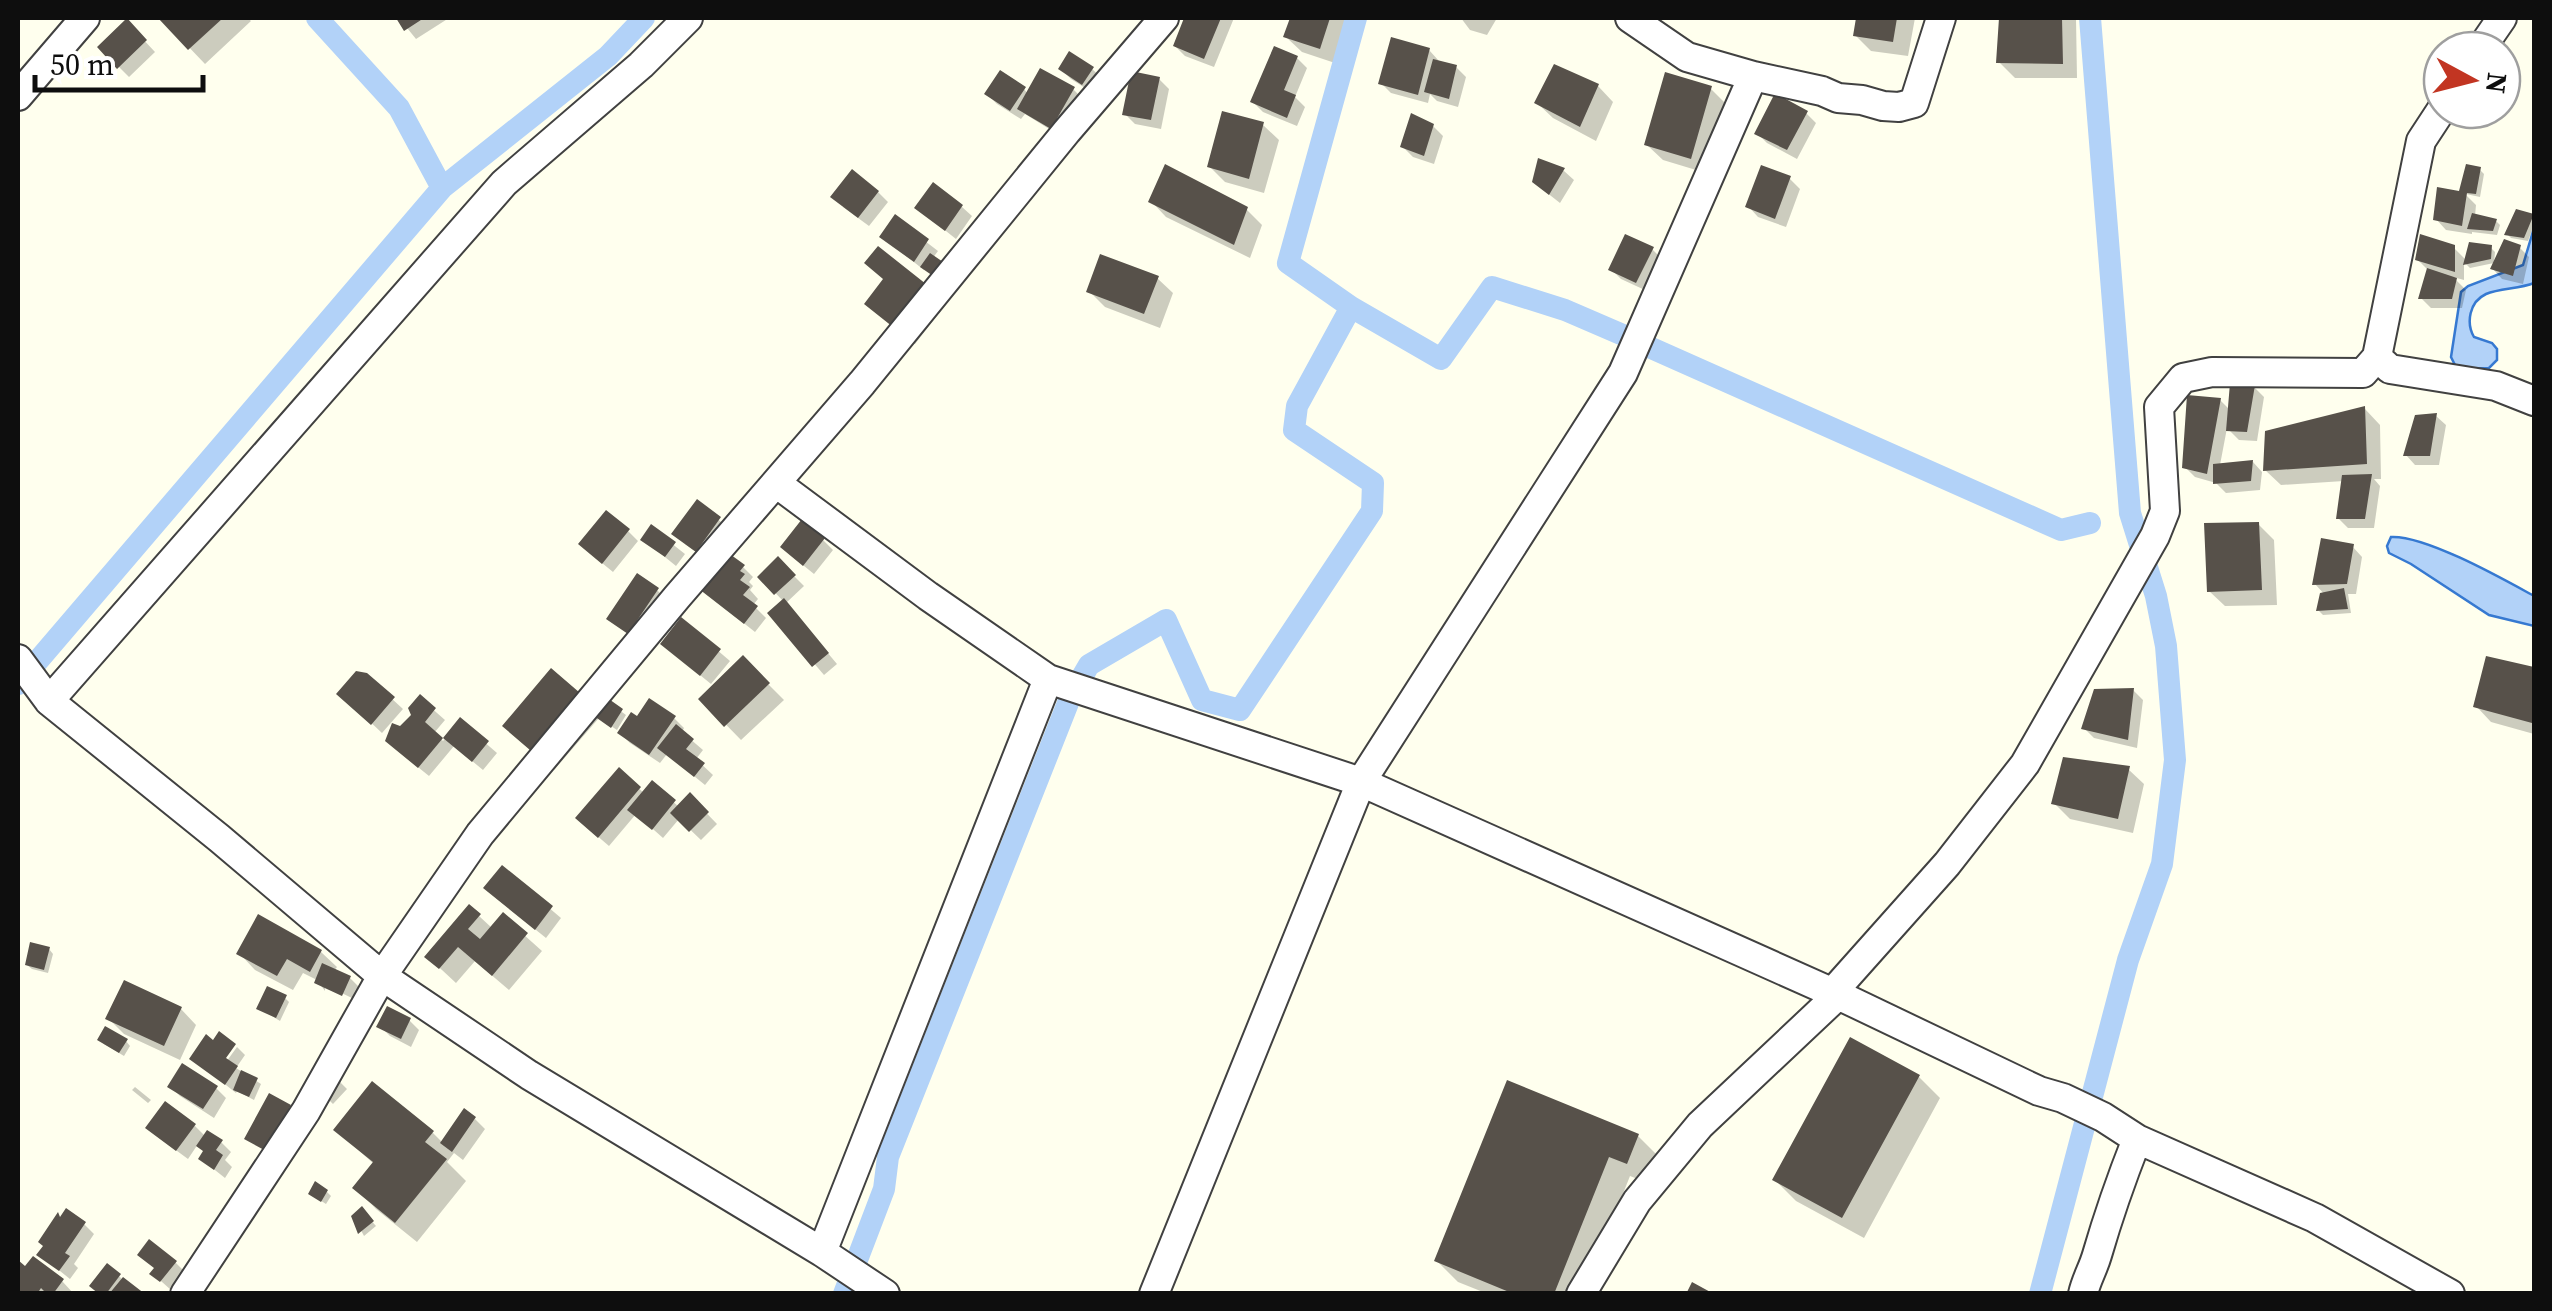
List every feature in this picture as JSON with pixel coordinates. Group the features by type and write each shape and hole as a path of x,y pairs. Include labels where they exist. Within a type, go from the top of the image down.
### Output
{"street":[{"path":"18,96 85,18"},
{"path":"45,695 504,183 641,65 688,18"},
{"path":"185,1294 306,1112 382,976 480,834 1164,18"},
{"path":"1630,18 1687,57 1838,98 1899,108 1914,102 1940,18"},
{"path":"1154,1294 1360,782 1622,373 1753,76"},
{"path":"1581,1294 1637,1202 1700,1125 1835,994 1947,864 2026,764 2155,536 2165,511 2159,407 2182,378 2212,372 2364,373 2376,358 2420,141 2428,130"},
{"path":"2376,358 2390,370 2496,386 2534,401"},
{"path":"776,483 1048,679 1360,782 1835,994 2039,1092 2104,1116 2137,1139 2315,1218 2450,1294"},
{"path":"18,660 45,695 382,976 529,1075 885,1294"},
{"path":"829,1258 1048,679"},
{"path":"2083,1294 2137,1139"}],"water":[{"path":"2534,228 2534,283 2486,294 2471,313 2474,337 2492,343 2497,349 2497,360 2489,368 2457,369 2451,357 2461,292 2523,265"},
{"path":"2391,537 2443,550 2534,596 2534,626 2489,615 2389,553"}],"building":[{"path":"127,18 147,40 117,69 97,47"},
{"path":"158,18 223,18 188,50"},
{"path":"396,18 424,18 404,31"},
{"path":"1184,18 1221,18 1204,59 1173,46"},
{"path":"1290,18 1330,18 1320,49 1283,37"},
{"path":"1856,18 1897,18 1893,42 1853,36"},
{"path":"1999,18 2062,18 2063,64 1996,63"},
{"path":"1391,37 1430,48 1418,95 1378,84"},
{"path":"1274,46 1298,56 1284,90 1296,95 1287,118 1250,102"},
{"path":"1069,51 1094,67 1082,85 1058,69"},
{"path":"1433,59 1457,65 1449,99 1424,92"},
{"path":"1554,64 1599,84 1580,127 1534,103"},
{"path":"1040,68 1075,87 1051,129 1017,109"},
{"path":"1000,70 1026,87 1010,111 984,94"},
{"path":"1131,71 1160,77 1151,120 1122,115"},
{"path":"1665,72 1712,86 1691,159 1644,145"},
{"path":"1775,93 1808,111 1787,150 1754,134"},
{"path":"1222,111 1264,122 1249,179 1207,167"},
{"path":"1411,113 1434,124 1424,156 1400,147"},
{"path":"1538,158 1565,168 1549,195 1532,182"},
{"path":"1165,164 1248,207 1234,245 1148,202"},
{"path":"2466,164 2481,167 2476,194 2467,193 2462,226 2433,220 2437,187 2459,191"},
{"path":"1761,165 1791,176 1775,219 1745,207"},
{"path":"852,169 879,191 858,218 830,197"},
{"path":"933,182 963,205 945,231 914,208"},
{"path":"2516,209 2534,214 2524,238 2504,235"},
{"path":"2472,213 2497,219 2493,231 2467,229"},
{"path":"895,214 929,239 914,262 879,237"},
{"path":"1625,234 1654,247 1636,283 1608,270"},
{"path":"2420,234 2455,245 2455,272 2415,260"},
{"path":"2504,239 2521,245 2513,276 2490,269"},
{"path":"2469,242 2492,245 2491,259 2463,265"},
{"path":"878,246 931,288 898,331 864,304 883,279 864,263"},
{"path":"930,253 946,264 936,278 920,267"},
{"path":"1100,254 1159,276 1144,314 1086,292"},
{"path":"2427,268 2457,278 2452,299 2418,299"},
{"path":"2230,383 2255,385 2247,432 2226,431"},
{"path":"2187,395 2221,398 2207,474 2182,468"},
{"path":"2365,406 2367,464 2263,471 2265,431"},
{"path":"2437,413 2430,456 2403,456 2415,415"},
{"path":"2253,460 2251,481 2213,484 2213,464"},
{"path":"2372,474 2365,519 2336,519 2342,475"},
{"path":"697,499 721,517 696,552 671,534"},
{"path":"606,510 630,529 602,564 578,544"},
{"path":"802,519 825,538 803,566 780,547"},
{"path":"2259,522 2262,590 2207,592 2204,523"},
{"path":"651,524 676,542 665,557 640,540"},
{"path":"2321,538 2354,544 2347,584 2312,585"},
{"path":"727,552 745,565 740,580 750,587 743,595 758,606 744,624 699,589"},
{"path":"778,556 796,575 774,595 757,577"},
{"path":"637,573 659,588 628,634 606,619"},
{"path":"2344,588 2348,609 2316,611 2320,593"},
{"path":"784,598 829,653 812,667 767,613"},
{"path":"681,617 721,649 700,676 660,644"},
{"path":"743,655 770,683 724,727 698,699"},
{"path":"2486,656 2534,667 2532,723 2473,707"},
{"path":"551,668 587,699 537,756 502,726"},
{"path":"356,671 367,673 395,697 371,725 336,694"},
{"path":"2134,688 2128,740 2081,729 2094,689"},
{"path":"420,694 436,708 425,722 443,738 418,768 385,741 392,723 400,726 411,715 408,708"},
{"path":"606,697 623,709 611,728 594,716"},
{"path":"649,698 676,716 649,755 617,733 631,712 637,716"},
{"path":"460,717 489,741 472,762 443,738"},
{"path":"676,724 694,739 686,749 705,763 694,777 657,748"},
{"path":"2063,757 2130,766 2118,819 2051,804"},
{"path":"619,767 641,787 598,838 575,818"},
{"path":"652,780 676,800 652,830 627,810"},
{"path":"690,792 709,812 689,832 670,813"},
{"path":"502,865 553,906 535,930 483,888"},
{"path":"469,904 481,914 468,929 480,939 503,912 528,933 492,976 458,947 439,969 424,957"},
{"path":"258,914 322,950 310,972 287,959 277,976 236,954"},
{"path":"30,942 50,947 44,970 25,965"},
{"path":"322,963 351,976 342,996 314,983"},
{"path":"124,980 182,1007 164,1046 105,1019"},
{"path":"267,986 287,995 276,1018 256,1009"},
{"path":"387,1006 411,1018 401,1039 376,1027"},
{"path":"105,1026 128,1039 119,1053 97,1040"},
{"path":"219,1031 236,1044 226,1058 238,1066 225,1085 189,1059 206,1034 213,1040"},
{"path":"1850,1037 1920,1075 1842,1218 1772,1180"},
{"path":"182,1063 218,1086 203,1109 167,1087"},
{"path":"241,1070 258,1078 249,1097 233,1090"},
{"path":"1507,1080 1639,1134 1627,1164 1609,1157 1554,1294 1514,1294 1434,1261"},
{"path":"372,1081 434,1131 425,1142 447,1159 395,1223 352,1188 373,1162 333,1130"},
{"path":"269,1093 291,1105 266,1151 244,1139"},
{"path":"165,1101 196,1124 176,1151 145,1128"},
{"path":"464,1108 476,1117 452,1152 440,1143"},
{"path":"207,1130 223,1140 216,1150 223,1155 214,1170 198,1159 203,1151 196,1146"},
{"path":"315,1181 328,1190 321,1202 308,1194"},
{"path":"362,1206 374,1221 358,1234 351,1216"},
{"path":"66,1208 86,1222 65,1253 70,1256 59,1271 36,1255 43,1246 38,1242 58,1212 60,1217"},
{"path":"149,1239 177,1261 160,1282 149,1274 154,1268 137,1255"},
{"path":"33,1256 64,1279 53,1294 41,1288 37,1294 18,1294 18,1260 25,1266"},
{"path":"107,1263 121,1274 106,1294 99,1294 89,1286"},
{"path":"123,1277 145,1294 109,1294"},
{"path":"1692,1282 1714,1294 1686,1294"}],"waterway":[{"path":"18,684 442,188 399,108 317,18"},
{"path":"442,188 608,56 644,18"},
{"path":"1356,18 1288,263 1351,307 1441,359 1492,287 1565,310 1623,335"},
{"path":"2040,1294 2128,960 2162,864 2175,760 2166,646 2156,596 2130,513 2090,18"},
{"path":"1082,677 1089,665 1166,620 1202,700 1240,710 1372,511 1373,483 1294,430 1297,406 1351,307"},
{"path":"1649,347 2061,530 2090,523"},
{"path":"844,1294 884,1189 888,1157 1068,703"}]}
